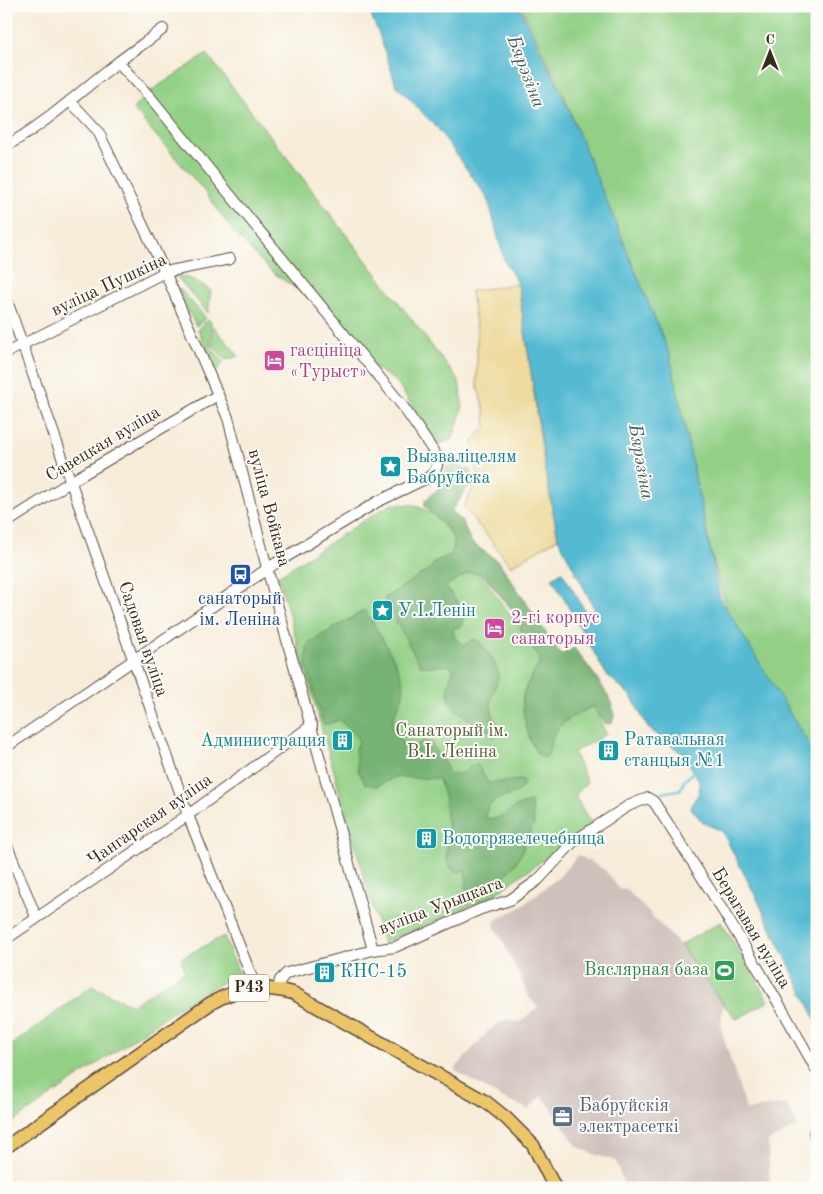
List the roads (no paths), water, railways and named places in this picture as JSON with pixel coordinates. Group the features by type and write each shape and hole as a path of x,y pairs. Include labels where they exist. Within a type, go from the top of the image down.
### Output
{"main road":[{"name":"Р43","path":"6,1147 211,1003 242,989 278,989 300,996 486,1102 506,1118 533,1146 555,1188"}],"street":[{"path":"6,146 19,139 70,101 163,29"},
{"path":"6,747 267,568 377,502 431,476 436,470 438,462 436,455 402,405 150,98 118,62"},
{"name":"вуліца Войкава","path":"70,101 98,131 165,272 231,428 267,568 373,950"},
{"name":"вуліца Пушкіна","path":"6,353 165,272 230,258"},
{"name":"Садовая вуліца","path":"6,298 188,815 256,988"},
{"name":"Савецкая вуліца","path":"6,523 70,482 218,394"},
{"name":"Чангарская вуліца","path":"6,939 188,815 312,725"},
{"name":"вуліца Урыцкага","path":"278,989 280,980 287,973 395,946 481,909 510,900 538,880 574,841 628,806 648,798 654,802"},
{"name":"Берагавая вуліца","path":"654,802 698,870 817,1071"},
{"path":"6,843 36,917"},
{"path":"817,1129 814,1132 817,1148"}],"water":[{"name":"Бярэзіна","path":"367,6 519,6 567,105 670,355 721,602 732,617 817,758 817,1022 722,831 703,823 690,807 699,793 699,781 684,755 648,728 631,696 606,674 552,578 562,572 586,612 595,610 558,538 546,475 518,284 504,260 488,199 439,130 396,85 379,34"}],"waterway":[{"path":"655,796 681,789 684,781 694,771"}],"place":[{"name":"гасцініца «Турыст»","path":"274,361"},
{"name":"Вызваліцелям Бабруйска","path":"390,467"},
{"name":"санаторый ім. Леніна","path":"240,574"},
{"name":"У.І.Ленін","path":"382,611"},
{"name":"2-гі корпус санаторыя","path":"495,628"},
{"name":"Администрация","path":"342,741"},
{"name":"Ратавальная станцыя №1","path":"608,750"},
{"name":"Водогрязелечебница","path":"426,839"},
{"name":"Вяслярная база","path":"725,970"},
{"name":"КНС-15","path":"324,972"},
{"name":"Бабруйскія электрасеткі","path":"563,1116"}],"park label":[{"name":"Санаторый ім. В.І. Леніна","path":"452,741"}]}
